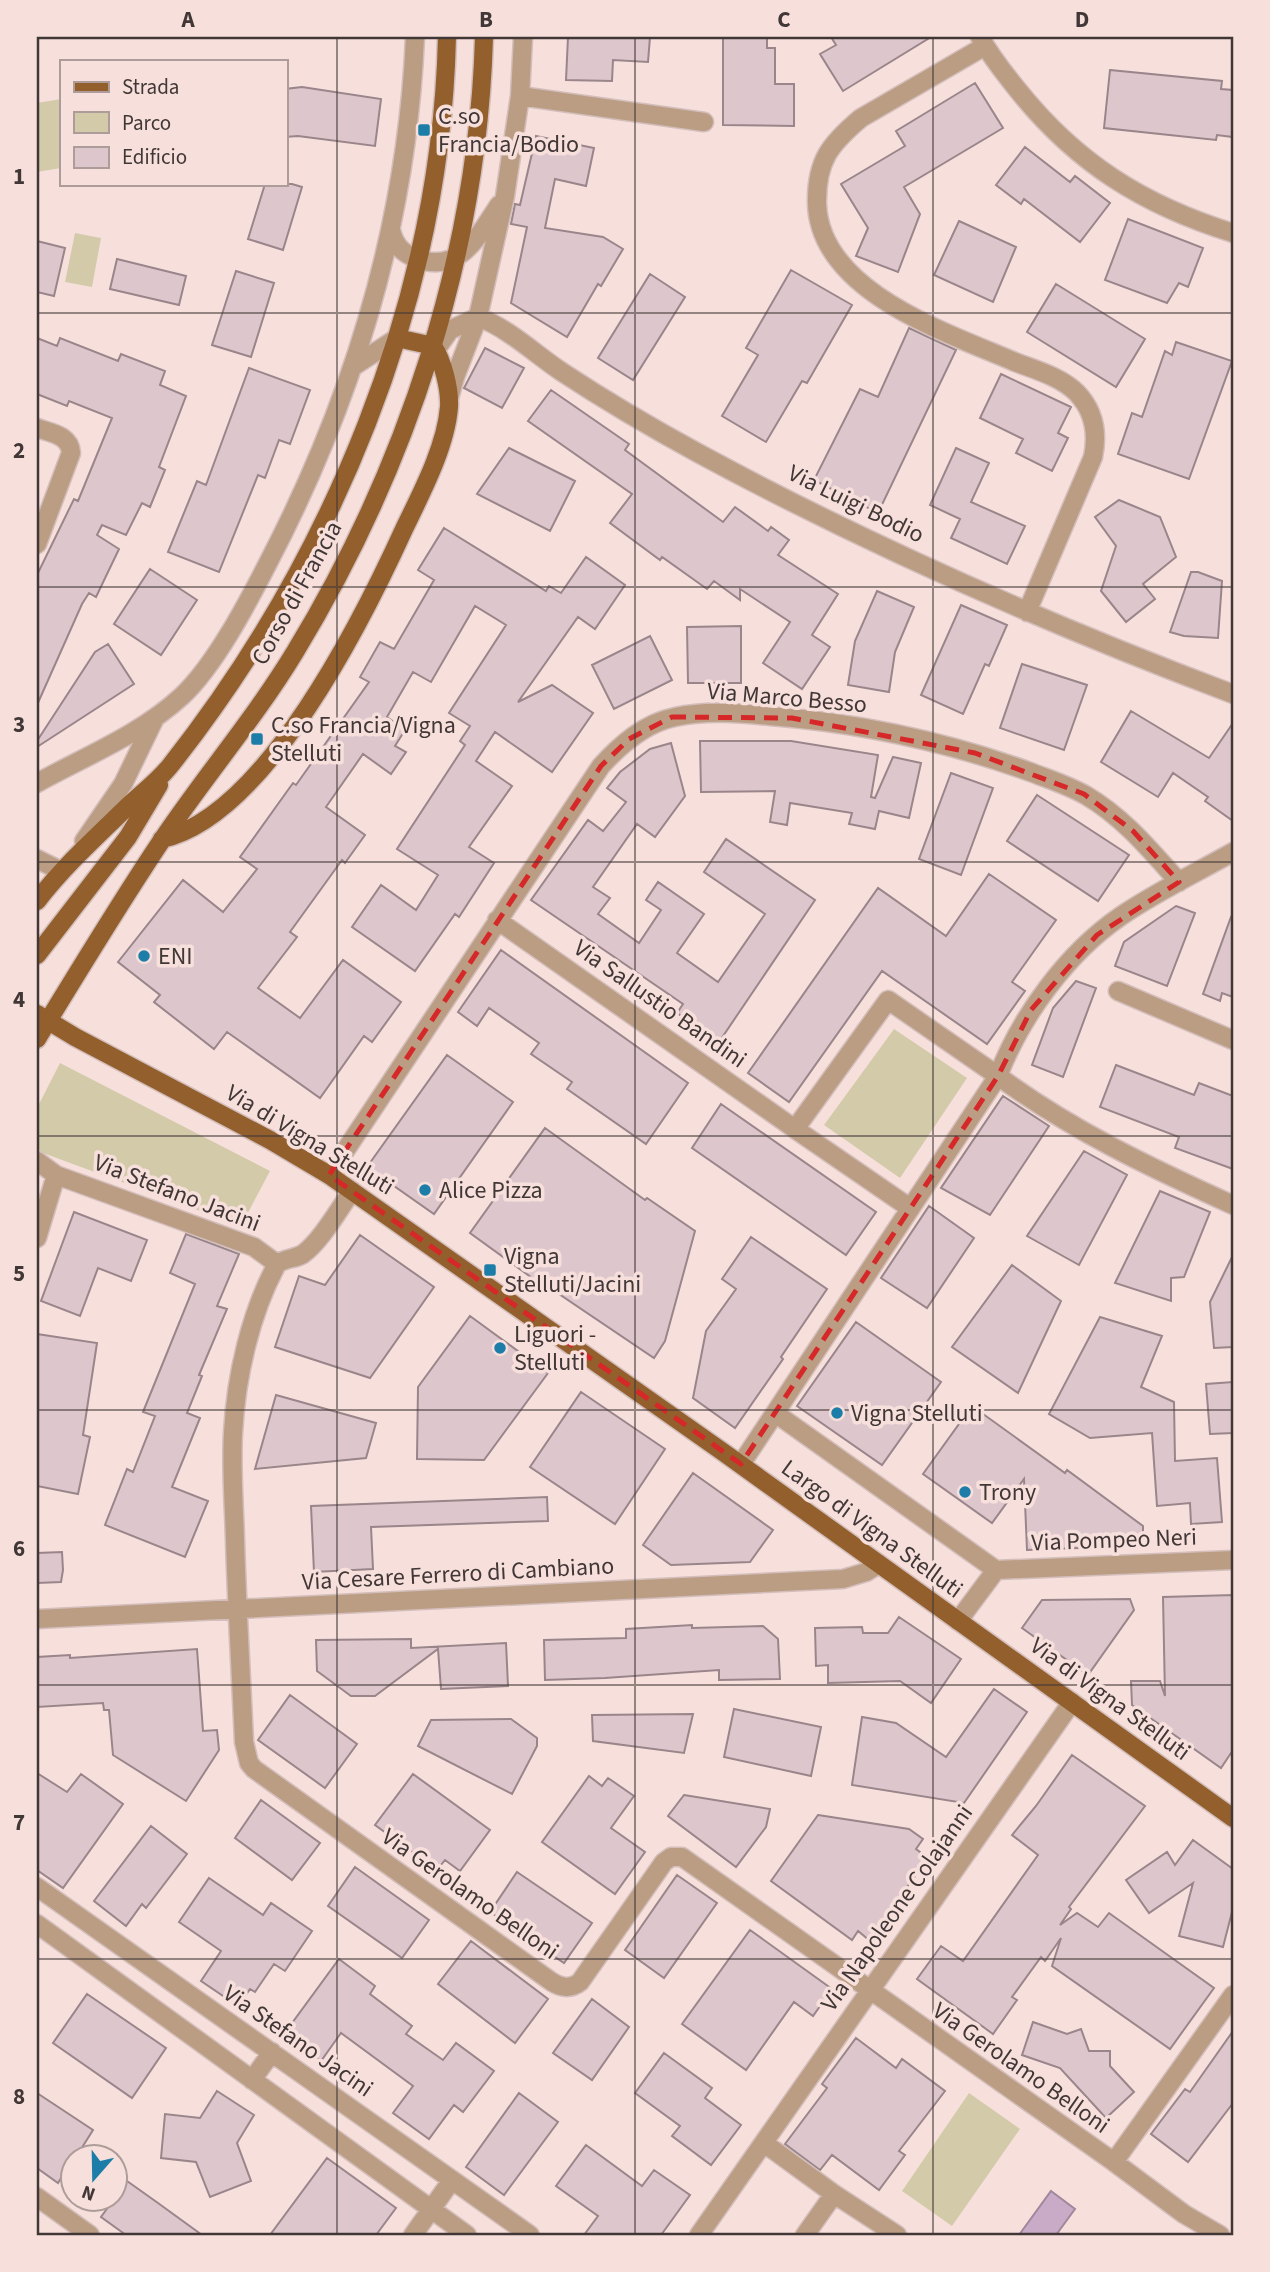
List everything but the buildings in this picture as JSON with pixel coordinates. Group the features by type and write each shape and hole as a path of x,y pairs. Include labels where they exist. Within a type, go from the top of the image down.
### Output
{"main road":[{"name":"Corso di Francia","path":"167,769 231,684 291,586 339,490 397,338 426,231 439,135 447,37"},
{"name":"Corso di Francia","path":"37,1039 42,1018 162,839 266,698 330,590 384,476 433,346 456,258 466,212 484,37"},
{"path":"397,338 433,346"},
{"name":"Corso di Francia","path":"162,839 190,830 225,805 278,748 302,716 353,631 416,506 443,434 449,397 433,346"},
{"path":"37,901 64,868 167,769"},
{"path":"37,956 128,837 167,769"},
{"name":"Via di Vigna Stelluti","path":"42,1018 230,1118 329,1175 741,1464"},
{"name":"Largo di Vigna Stelluti","path":"741,1464 958,1621"},
{"name":"Via di Vigna Stelluti","path":"958,1621 1233,1818"}],"street":[{"name":"Corso di Francia","path":"154,720 193,685 249,599 306,488 354,366 391,230 410,110 415,37"},
{"name":"Corso di Francia","path":"449,397 454,377 478,317 505,196 520,96 523,37"},
{"path":"1027,612 1093,457 1095,430 1086,404 1075,391 1053,377 919,318 871,293 841,265 820,225 817,210 818,180 829,150 843,132 861,118 983,42 1034,110 1101,172 1131,191 1178,213 1233,233"},
{"path":"520,96 704,122"},
{"name":"Corso di Francia","path":"456,258 486,225 505,196"},
{"path":"391,230 402,251 419,259 438,264 456,258"},
{"path":"433,346 440,344 450,330 478,317"},
{"name":"Via Luigi Bodio","path":"478,317 617,407 697,452 878,543 1027,612 1233,694"},
{"path":"354,366 397,338"},
{"path":"37,428 63,437 71,446 70,460 37,544"},
{"name":"Via Marco Besso","path":"329,1175 593,777 617,749 643,730 673,717 714,713 792,718 856,726 941,744 1004,763 1084,794 1111,812 1133,831 1179,882"},
{"path":"37,783 154,720"},
{"path":"37,859 64,868 123,785 154,720"},
{"name":"Largo di Vigna Stelluti","path":"741,1464 998,1076 1023,1021 1081,950 1119,917 1233,852"},
{"name":"Via Sallustio Bandini","path":"497,920 910,1208"},
{"path":"1118,991 1233,1040"},
{"path":"795,1129 888,1000 1055,1116 1097,1140 1233,1205"},
{"name":"Via Stefano Jacini","path":"37,1161 56,1175"},
{"name":"Via Stefano Jacini","path":"37,1173 56,1175 239,1241 262,1252 276,1264"},
{"name":"Via Stefano Jacini","path":"37,1238 56,1175"},
{"path":"276,1264 299,1256 310,1247 352,1191"},
{"name":"Via Gerolamo Belloni","path":"276,1264 251,1330 235,1410 232,1454 244,1742 249,1763 254,1769 552,1982 563,1987 576,1986 580,1982 664,1862 676,1856 688,1859 1184,2214 1220,2235"},
{"name":"Largo di Vigna Stelluti","path":"775,1413 996,1570 958,1621"},
{"name":"Via Pompeo Neri","path":"996,1570 1233,1560"},
{"name":"Via Cesare Ferrero di Cambiano","path":"37,1619 843,1579 866,1572 879,1564"},
{"name":"Via Napoleone Colajanni","path":"699,2235 1072,1702"},
{"name":"Via Stefano Jacini","path":"37,1887 530,2235"},
{"path":"37,1924 467,2235"},
{"path":"1114,2162 1233,1995"},
{"path":"252,2080 272,2052"},
{"path":"764,2143 834,2194 897,2235"},
{"path":"413,2235 453,2180"},
{"path":"805,2235 834,2194"},
{"path":"37,2197 90,2235"}],"highlighted area":[{"path":"672,717 792,718 975,753 1084,794 1133,831 1179,882 1097,935 1031,1010 998,1076 741,1464 329,1175 601,766 629,739"}],"green space":[{"path":"60,99 60,168 37,172 37,103"},
{"path":"75,233 101,238 92,287 65,282"},
{"path":"894,1029 967,1078 900,1178 824,1125"},
{"path":"60,1063 270,1171 241,1226 43,1153 37,1148 37,1108"},
{"path":"969,2093 1020,2129 952,2226 902,2191"}],"shaded area":[{"path":"1051,2191 1075,2209 1056,2235 1019,2235"}],"place":[{"name":"C.so Francia/Bodio","path":"424,130"},
{"name":"C.so Francia/Vigna Stelluti","path":"257,739"},
{"name":"ENI","path":"144,956"},
{"name":"Alice Pizza","path":"425,1190"},
{"name":"Vigna Stelluti/Jacini","path":"490,1270"},
{"name":"Liguori - Stelluti","path":"500,1348"},
{"name":"Vigna Stelluti","path":"837,1413"},
{"name":"Trony","path":"965,1492"}]}
